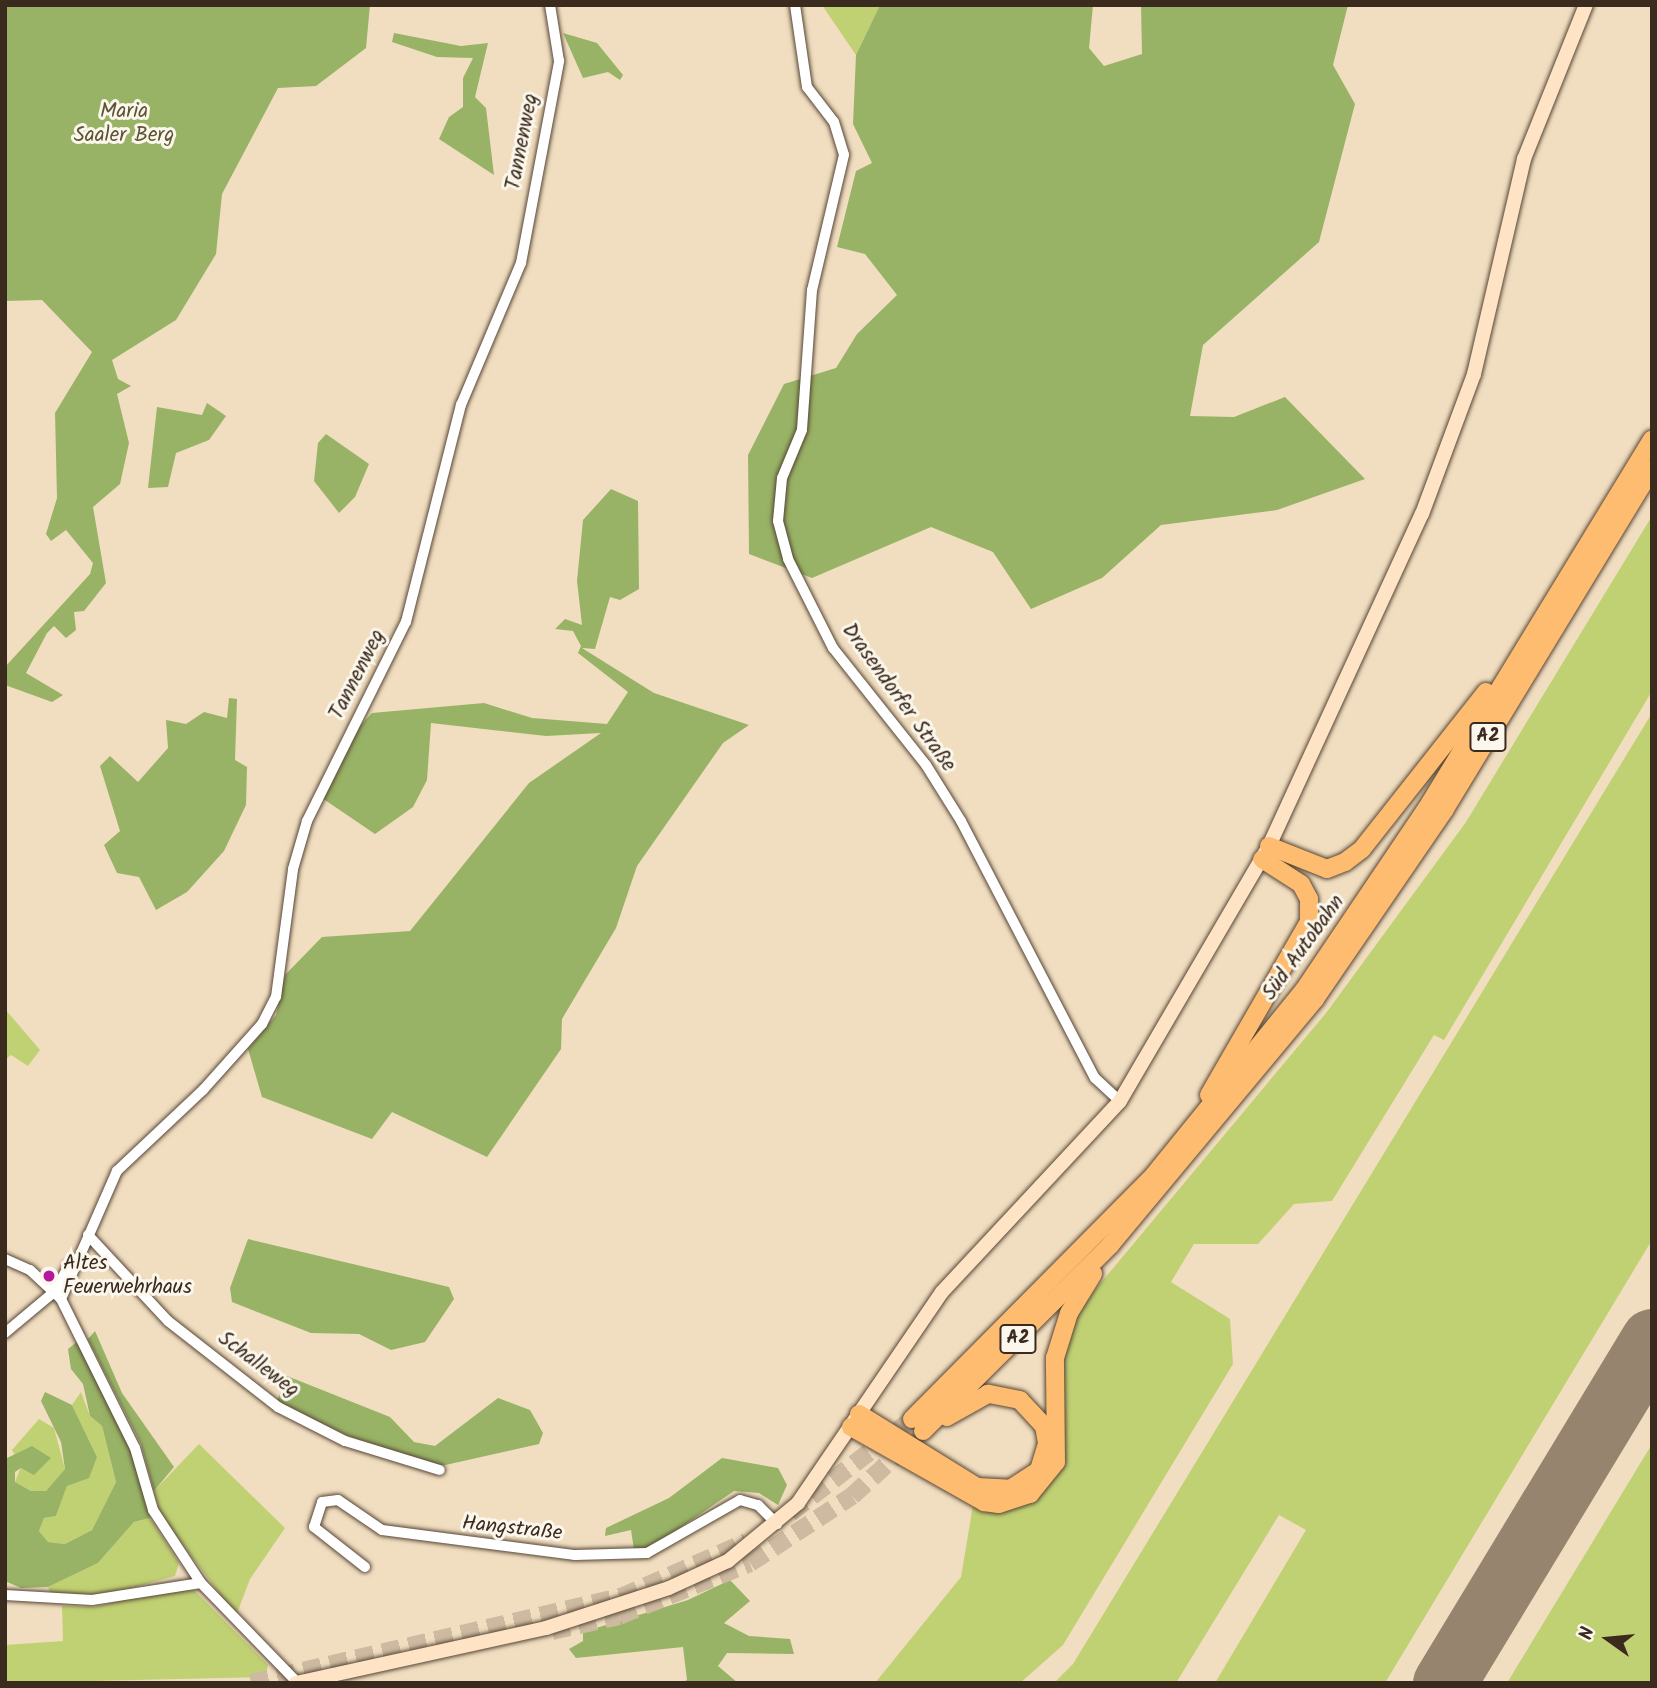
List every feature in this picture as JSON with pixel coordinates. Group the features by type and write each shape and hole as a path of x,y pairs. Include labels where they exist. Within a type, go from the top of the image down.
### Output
{"highway":[{"name":"Süd Autobahn","path":"917,1425 1047,1289 1187,1136 1355,917 1652,440"},
{"name":"Süd Autobahn","path":"917,1425 1111,1244 1266,1063 1368,924 1652,468"},
{"path":"1265,853 1326,869 1362,849 1533,635"},
{"path":"1187,1136 1309,922 1309,899 1301,884 1265,853"},
{"path":"855,1421 984,1502 999,1504 1030,1494 1050,1474 1059,1447 1054,1380 1060,1333 1111,1244"},
{"path":"855,1421 953,1476 997,1491 1028,1481 1047,1443 1035,1411 1009,1395 988,1394 917,1425"}],"main road":[{"path":"296,1683 607,1610 728,1561 777,1524 855,1421 942,1292 1120,1101 1265,853 1451,445 1474,374 1524,159 1586,5"}],"street":[{"name":"Tannenweg","path":"5,1333 57,1296 117,1171 203,1090 262,1024 276,998 293,869 307,821 406,622 461,404 521,263 559,61 550,5"},
{"name":"Drasendorfer Straße","path":"795,5 807,87 834,122 844,155 812,290 803,430 782,478 778,521 788,559 833,648 926,765 961,821 1095,1079 1120,1101"},
{"name":"Schalleweg","path":"88,1235 168,1321 278,1407 345,1441 440,1470"},
{"path":"5,1259 30,1270 57,1296 130,1436 153,1510 201,1583 296,1683"},
{"name":"Hangstraße","path":"365,1567 314,1527 322,1502 338,1500 382,1530 468,1545 615,1557 674,1542 740,1500 758,1505 777,1524"},
{"path":"5,1595 92,1600 201,1583"}],"green space":[{"name":"Maria Saaler Berg","path":"5,5 370,5 366,48 316,86 278,88 222,194 216,254 176,320 112,360 118,379 131,386 117,394 129,443 120,484 93,507 106,583 84,611 74,612 76,630 66,638 54,626 47,633 26,673 63,695 52,702 5,685 5,667 90,574 93,563 66,530 51,541 46,534 57,498 55,413 92,352 42,300 5,301"},
{"path":"825,5 880,5 856,55 824,8"},
{"path":"880,5 1093,5 1089,48 1104,66 1142,54 1141,5 1348,5 1333,65 1355,104 1319,242 1203,345 1190,416 1234,417 1285,397 1365,479 1277,510 1161,525 1102,578 1031,609 993,552 931,527 812,578 749,554 748,455 784,384 836,368 857,334 897,295 865,254 837,247 856,171 872,163 853,124 856,55"},
{"path":"394,33 461,46 488,43 475,97 486,108 494,175 439,139 449,117 463,107 463,78 473,58 437,57 392,42"},
{"path":"563,33 597,43 623,75 620,80 608,72 583,78"},
{"path":"207,403 226,416 209,440 176,453 168,487 148,488 157,407 202,415"},
{"path":"326,434 369,464 355,497 339,513 314,481 318,443"},
{"path":"611,489 638,501 639,589 620,600 610,597 595,649 582,648 654,693 749,725 723,743 637,866 616,928 562,1019 561,1049 487,1157 392,1112 372,1139 262,1097 248,1049 276,1015 285,975 322,937 410,931 529,783 601,733 546,736 431,723 427,780 413,807 375,834 322,798 359,727 372,713 484,703 532,718 607,724 628,692 578,653 581,646 573,631 555,629 565,619 582,625 577,581 583,520"},
{"path":"1652,516 1652,691 1444,1040 1434,1035 1332,1201 1294,1204 1258,1244 1194,1244 1171,1282 1230,1319 1233,1364 1063,1645 1020,1683 875,1683 961,1577 973,1505 1015,1508 1037,1497 1062,1465 1061,1359 1079,1309 1326,1013 1466,822"},
{"path":"229,698 237,699 235,760 247,767 246,805 224,851 187,892 156,910 139,877 117,873 104,845 120,831 100,766 110,756 138,782 168,748 166,720 186,724 204,712 227,718"},
{"path":"1652,713 1652,1240 1385,1683 1215,1683 1306,1530 1279,1515 1176,1683 1054,1683 1073,1664"},
{"path":"5,1009 40,1050 28,1066 11,1055 5,1060"},
{"path":"248,1239 449,1287 454,1299 425,1342 391,1350 359,1334 311,1333 232,1302 230,1288"},
{"path":"95,1331 122,1393 174,1467 154,1491 141,1444 88,1339"},
{"path":"78,1341 131,1451 150,1518 134,1522 98,1563 48,1587 21,1588 5,1581 5,1459 32,1446 51,1458 34,1475 21,1468 15,1472 15,1482 31,1491 46,1491 65,1469 61,1442 41,1401 45,1392 72,1405 97,1457 89,1478 67,1486 56,1516 44,1518 39,1531 48,1542 65,1544 92,1530 116,1482 102,1426 90,1416 83,1384 71,1369 68,1349"},
{"path":"287,1376 390,1417 414,1442 435,1446 498,1398 530,1410 543,1433 539,1444 441,1466 348,1436 277,1401"},
{"path":"81,1392 90,1416 102,1426 116,1482 92,1530 65,1544 48,1542 39,1531 44,1518 56,1516 67,1486 97,1457 72,1405"},
{"path":"39,1419 54,1428 65,1469 46,1491 31,1491 15,1482 21,1467 12,1450"},
{"path":"199,1444 285,1528 250,1579 236,1616 161,1515 154,1491"},
{"path":"1652,1444 1652,1683 1507,1683"},
{"path":"722,1458 778,1468 787,1485 778,1505 759,1493 734,1491 650,1548 634,1550 631,1530 605,1536 606,1528 669,1498"},
{"path":"150,1518 179,1563 175,1576 109,1594 51,1594 48,1587 98,1563 134,1522"},
{"path":"730,1580 750,1601 724,1623 749,1636 790,1639 794,1654 727,1653 718,1666 738,1683 681,1683 687,1680 683,1647 576,1658 569,1649 583,1641 583,1632 688,1600"},
{"path":"181,1586 195,1591 268,1665 265,1677 5,1683 5,1645 63,1641 62,1606 95,1607"}],"runway":[{"path":"1444,1683 1652,1340"}],"tunnel":[{"path":"790,1513 912,1419"},
{"path":"552,1631 619,1616 750,1563 852,1496 909,1444"},
{"path":"251,1683 621,1597 746,1542"}],"place":[{"name":"Altes Feuerwehrhaus","path":"49,1276"}]}
